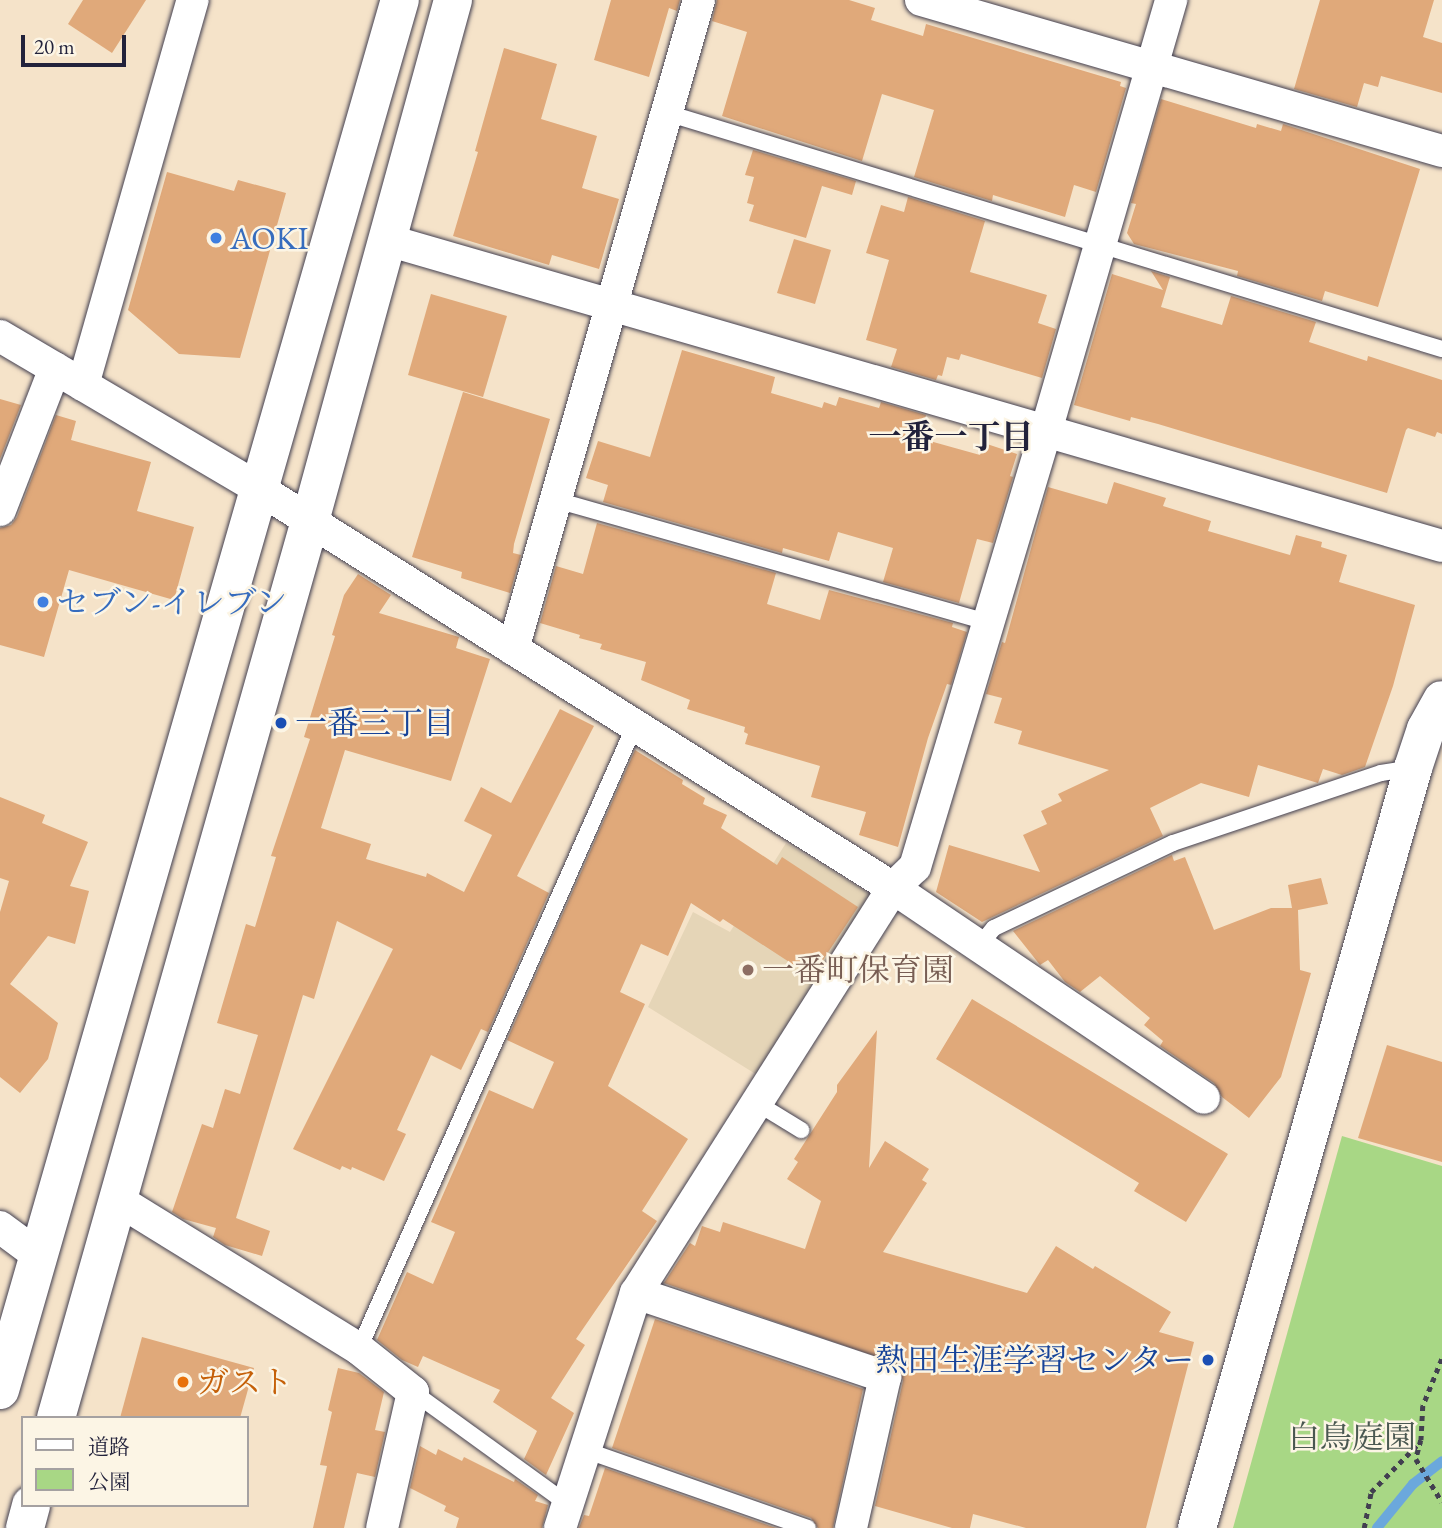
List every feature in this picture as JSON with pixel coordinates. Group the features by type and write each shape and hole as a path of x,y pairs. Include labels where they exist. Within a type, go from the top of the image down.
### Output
{"street":[{"path":"83,385 193,0"},
{"path":"0,1390 400,0"},
{"path":"57,1416 310,521 453,0"},
{"path":"513,649 699,0"},
{"path":"921,0 1442,151"},
{"path":"564,1516 636,1293 893,888 915,867 1046,431 1171,0"},
{"path":"387,240 1442,546"},
{"path":"0,336 261,490 893,888 980,944 1204,1098"},
{"path":"0,510 55,368"},
{"path":"1197,1528 1413,768 1426,729 1442,700"},
{"path":"118,1200 359,1349 413,1392 382,1528"},
{"path":"0,1227 39,1256"},
{"path":"636,1293 885,1377 853,1528"},
{"path":"25,1528 30,1507"}],"lane":[{"path":"667,113 1442,349"},
{"path":"556,500 988,622"},
{"path":"359,1349 635,725"},
{"path":"980,944 993,928 1174,843 1381,773 1413,768"},
{"path":"757,1103 801,1130"},
{"path":"413,1392 564,1516"},
{"path":"585,1450 808,1528"}],"path":[{"path":"1440,1500 1416,1459 1421,1440 1423,1406 1442,1359"},
{"path":"1364,1528 1371,1492 1421,1440"}],"shaded area":[{"name":"一番町保育園","path":"786,843 875,897 762,1078 648,1007 693,912 730,932"}],"green space":[{"name":"白鳥庭園","path":"1342,1136 1442,1166 1442,1528 1233,1528"}],"building":[{"path":"83,0 146,0 112,53 68,24"},
{"path":"611,0 680,0 677,11 669,8 649,77 594,60"},
{"path":"717,0 849,0 875,8 871,20 923,36 926,24 1121,82 1120,86 1126,88 1096,192 1074,185 1065,217 993,195 992,201 914,177 934,110 882,94 862,161 722,116 747,32 712,21"},
{"path":"1320,0 1434,0 1423,37 1442,43 1442,93 1381,76 1378,87 1364,83 1357,107 1294,89"},
{"path":"504,48 557,64 541,119 597,136 582,188 619,199 599,269 552,255 549,265 453,236 478,152 475,151"},
{"path":"1161,99 1256,128 1257,124 1281,131 1283,124 1420,169 1378,307 1325,291 1322,301 1237,276 1238,271 1134,244 1127,233 1136,204 1131,203"},
{"path":"753,150 856,181 852,195 822,186 806,238 749,221 754,205 747,203 754,177 745,175"},
{"path":"167,172 234,191 238,180 286,193 240,358 179,354 128,310"},
{"path":"908,197 985,221 970,272 1047,295 1038,323 1056,329 1042,378 961,354 959,360 947,357 942,376 938,375 936,380 891,367 897,349 866,340 889,260 866,253 881,205 904,212"},
{"path":"794,239 831,250 815,304 777,293"},
{"path":"1151,271 1170,277 1161,307 1222,325 1231,296 1316,322 1309,342 1367,361 1368,356 1442,380 1442,434 1437,432 1435,437 1408,428 1406,430 1387,493 1158,424 1131,417 1130,421 1074,405 1112,274 1163,290"},
{"path":"431,294 507,316 483,397 408,375"},
{"path":"682,350 775,377 771,393 822,408 824,402 836,406 839,397 879,408 881,402 926,415 919,438 980,455 984,443 1017,454 1010,476 1013,477 993,543 977,539 959,603 883,582 893,548 838,532 829,561 783,548 782,553 603,502 608,485 586,478 598,441 650,457"},
{"path":"463,392 550,419 514,544 513,553 521,555 510,593 461,578 462,572 412,557"},
{"path":"0,399 21,405 0,459"},
{"path":"56,415 76,421 71,440 151,462 137,511 194,527 174,600 69,570 44,657 0,645 0,528 11,525 17,517"},
{"path":"1114,482 1166,498 1163,506 1211,521 1208,531 1290,555 1296,535 1322,542 1321,547 1347,555 1339,582 1415,605 1393,686 1365,767 1342,775 1323,769 1318,783 1258,765 1249,797 1201,783 1150,808 1163,836 982,922 936,892 949,845 1040,872 1023,835 1047,824 1041,811 1062,801 1058,794 1109,770 1018,744 1022,731 994,723 1002,698 986,694 1002,642 1005,643 1048,487 1107,504"},
{"path":"597,523 776,573 767,604 820,620 829,590 953,623 952,627 967,632 951,685 947,684 928,738 898,847 859,835 866,812 811,797 820,766 745,744 748,734 744,732 745,727 687,709 690,700 641,680 646,662 600,649 602,644 540,623 556,566 583,574"},
{"path":"358,574 391,595 379,613 459,637 456,648 490,659 451,781 345,750 321,828 371,844 366,859 426,877 427,873 464,892 492,835 464,821 481,787 511,803 560,709 594,726 517,876 549,893 488,1032 481,1029 461,1070 431,1055 397,1130 406,1134 384,1181 352,1167 351,1170 342,1166 340,1170 293,1149 393,949 337,921 314,999 303,995 236,1218 270,1231 262,1256 225,1245 213,1237 216,1228 183,1219 172,1212 202,1124 213,1128 225,1089 240,1094 258,1035 217,1023 246,924 255,927 276,857 271,856 310,739 304,737 335,636 332,635 344,595"},
{"path":"635,750 683,780 682,784 705,798 703,804 727,815 721,828 777,865 782,857 858,907 815,972 806,966 803,971 723,919 720,922 691,903 668,956 641,944 620,992 645,1004 608,1086 688,1139 642,1211 657,1221 576,1339 585,1345 551,1398 574,1413 546,1475 524,1459 537,1431 493,1402 500,1390 423,1356 418,1367 402,1360 377,1340 407,1272 433,1284 455,1232 431,1222 489,1090 533,1109 554,1062 507,1040"},
{"path":"0,797 45,815 42,823 88,842 70,886 89,891 75,944 48,936 10,984 58,1023 48,1059 20,1093 0,1077 0,912 9,881 0,878"},
{"path":"1172,855 1174,861 1185,857 1214,930 1271,908 1292,908 1288,885 1321,878 1328,904 1298,910 1300,970 1311,973 1281,1077 1249,1118 1222,1097 1214,1083 1160,1046 1163,1041 1144,1025 1150,1018 1100,976 1080,992 1065,982 1048,960 1040,965 1013,931"},
{"path":"972,999 1228,1154 1186,1222 1134,1191 1139,1183 936,1059"},
{"path":"877,1030 869,1168 885,1141 929,1169 922,1180 927,1183 883,1252 1027,1293 1056,1246 1171,1312 1159,1332 1194,1342 1146,1528 1026,1528 973,1514 970,1528 952,1528 875,1506 903,1381 898,1364 664,1283 690,1243 695,1246 702,1226 720,1232 723,1222 805,1249 821,1201 787,1179 798,1162 794,1159 837,1092 837,1085"},
{"path":"1387,1045 1442,1062 1442,1162 1358,1138"},
{"path":"655,1319 863,1389 833,1528 818,1528 811,1518 612,1448"},
{"path":"142,1337 254,1368 241,1416 121,1416"},
{"path":"338,1368 359,1373 384,1392 375,1430 385,1432 375,1477 357,1473 344,1528 313,1528 327,1466 320,1465 332,1412 328,1410"},
{"path":"420,1446 436,1455 438,1449 462,1461 464,1457 514,1482 515,1479 538,1495 535,1501 548,1505 542,1528 456,1528 459,1518 444,1511 446,1506 410,1488"},
{"path":"605,1468 776,1528 579,1528 584,1515 589,1516"}],"waterway":[{"path":"1377,1528 1413,1484 1442,1461"}],"place":[{"name":"AOKI","path":"216,238"},
{"name":"セブン-イレブン","path":"43,602"},
{"name":"一番三丁目","path":"281,723"},
{"name":"一番町保育園","path":"748,970"},
{"name":"熱田生涯学習センター","path":"1208,1360"},
{"name":"ガスト","path":"183,1382"}],"district":[{"name":"一番一丁目","path":"951,437"}]}
